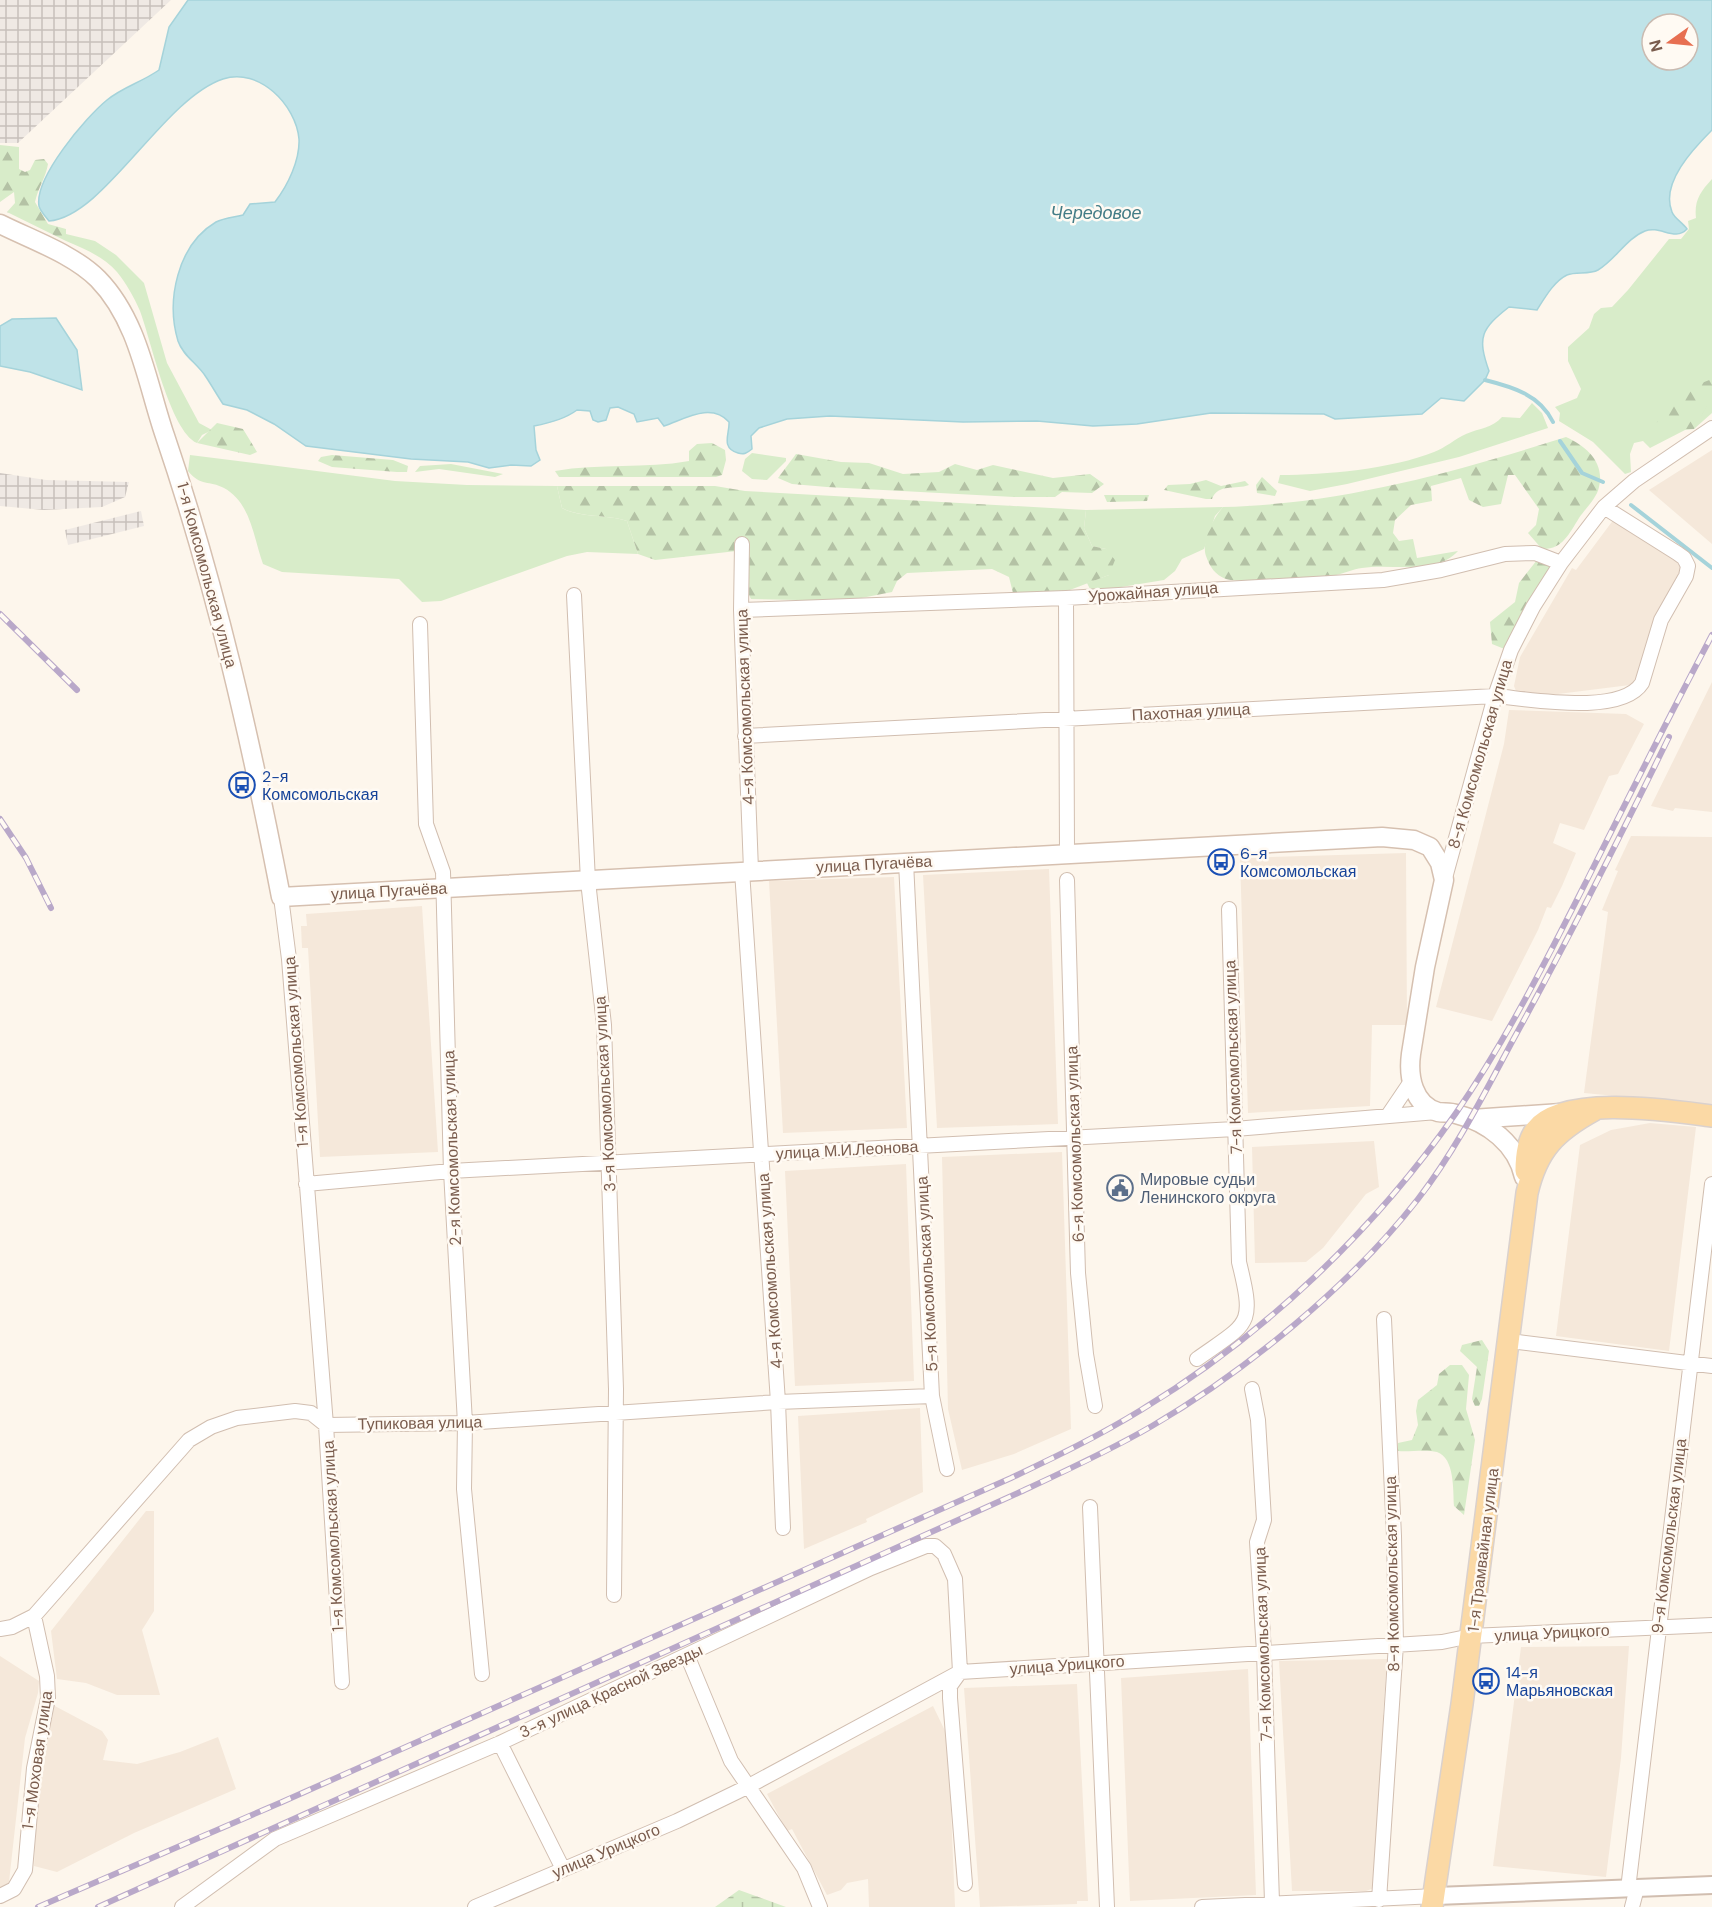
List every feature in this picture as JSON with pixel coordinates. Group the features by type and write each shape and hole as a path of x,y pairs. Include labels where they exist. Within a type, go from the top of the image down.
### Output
{"main road":[{"name":"1-я Комсомольская улица","path":"0,224 72,261 97,278 113,298 144,365 206,568 237,688 281,897"},
{"name":"улица Пугачёва","path":"281,897 1382,837 1414,840 1430,847"},
{"path":"1430,847 1440,863 1444,880"},
{"name":"8-я Комсомольская улица","path":"1437,1112 1424,1105 1416,1095 1409,1068 1444,880"},
{"path":"1412,1080 1431,1100 1503,1137 1532,1138"},
{"path":"1527,1193 1526,1161 1532,1138 1540,1125 1594,1110 1643,1108 1712,1116"},
{"name":"улица М.И.Леонова","path":"1437,1112 1463,1116 1565,1119"},
{"path":"1516,1117 1526,1125 1532,1138 1534,1157 1527,1193"},
{"path":"1532,1172 1546,1145 1565,1119"},
{"path":"1503,1137 1519,1160 1527,1193"},
{"name":"1-я Трамвайная улица","path":"1434,1901 1510,1341 1527,1193"}],"street":[{"name":"8-я Комсомольская улица","path":"1444,880 1511,650 1561,563 1604,507 1634,481 1712,428"},
{"name":"Пахотная улица","path":"745,736 1496,696 1563,702 1603,701 1636,692 1653,652 1661,620 1686,576 1688,566 1684,558 1677,553 1604,507"},
{"name":"4-я Комсомольская улица","path":"742,544 741,610 747,871 778,1402 783,1528"},
{"name":"Урожайная улица","path":"741,610 1066,598 1383,580 1441,570 1505,554 1535,553 1561,563"},
{"name":"3-я Комсомольская улица","path":"574,595 588,881 604,1025 614,1412 614,1594"},
{"path":"1066,598 1067,853"},
{"name":"2-я Комсомольская улица","path":"420,624 426,824 431,843 440,860 443,889 451,1171 465,1423 464,1489 482,1674"},
{"path":"1430,847 1445,841 1458,830"},
{"name":"5-я Комсомольская улица","path":"906,862 932,1396 947,1469"},
{"name":"6-я Комсомольская улица","path":"1067,880 1078,1273 1086,1354 1095,1406"},
{"name":"1-я Комсомольская улица","path":"281,897 289,959 326,1425 342,1682"},
{"name":"7-я Комсомольская улица","path":"1197,1359 1239,1329 1246,1318 1248,1299 1239,1262 1229,909"},
{"path":"1389,1114 1412,1080"},
{"name":"улица М.И.Леонова","path":"306,1184 451,1171 1235,1129 1389,1114 1437,1112"},
{"name":"9-я Комсомольская улица","path":"1632,1907 1658,1628 1712,1184"},
{"name":"8-я Комсомольская улица","path":"1378,1900 1396,1644 1394,1536 1384,1319"},
{"path":"1510,1341 1712,1366"},
{"name":"7-я Комсомольская улица","path":"1251,1389 1258,1420 1264,1520 1257,1542 1264,1652 1272,1902"},
{"name":"Тупиковая улица","path":"0,1629 12,1627 34,1616 189,1440 211,1427 237,1418 283,1412 311,1413 326,1425 465,1423 778,1402 932,1396"},
{"path":"1090,1506 1107,1907"},
{"name":"3-я улица Красной Звезды","path":"182,1907 275,1839 500,1743 882,1563 926,1546 935,1546 944,1554 955,1578 960,1672"},
{"name":"1-я Моховая улица","path":"0,1896 14,1889 25,1870 34,1768 48,1698 47,1676 34,1616"},
{"name":"улица Урицкого","path":"476,1907 677,1821 747,1787 960,1672 1442,1642 1471,1636 1712,1625"},
{"path":"687,1655 731,1761 804,1868 820,1907"},
{"path":"960,1672 950,1686 950,1698 965,1884"},
{"path":"500,1743 563,1869"},
{"path":"1202,1907 1272,1902 1434,1901 1712,1885"}],"shaded area":[{"path":"0,0 171,0 18,143 0,143"},
{"path":"1712,450 1712,544 1649,490"},
{"path":"0,473 46,480 129,482 125,497 102,507 44,510 0,506"},
{"path":"141,511 144,526 68,545 65,530"},
{"path":"1614,519 1683,562 1638,684 1534,697 1518,696 1514,686 1520,657 1572,568 1576,570"},
{"path":"1712,682 1712,812 1675,808 1673,811 1651,806"},
{"path":"1509,710 1626,714 1644,724 1618,774 1609,776 1584,830 1560,823 1553,843 1576,853 1551,908 1547,907 1538,930 1492,1021 1436,1007 1504,744"},
{"path":"1631,836 1712,837 1712,1105 1584,1093 1608,912 1602,910 1618,871 1615,870"},
{"path":"1406,853 1407,1025 1372,1025 1370,1106 1248,1113 1240,858"},
{"path":"1049,869 1058,1124 937,1128 923,875"},
{"path":"894,877 907,1128 783,1133 769,881"},
{"path":"422,906 438,1152 320,1157 308,948 302,948 301,926 307,926 306,914"},
{"path":"1650,1123 1696,1127 1669,1351 1556,1336 1580,1145 1611,1130"},
{"path":"1374,1141 1379,1187 1366,1194 1323,1248 1306,1262 1255,1263 1252,1147"},
{"path":"1062,1152 1071,1429 1014,1454 962,1470 948,1409 942,1157"},
{"path":"906,1164 914,1381 795,1386 785,1171"},
{"path":"920,1408 923,1492 866,1519 867,1522 804,1549 798,1416"},
{"path":"146,1511 154,1511 154,1611 142,1630 160,1695 117,1695 86,1683 57,1679 51,1631"},
{"path":"1629,1646 1621,1758 1606,1877 1493,1866 1521,1647"},
{"path":"0,1656 39,1681 38,1693 25,1738 8,1891 0,1891"},
{"path":"1387,1659 1383,1715 1388,1715 1374,1888 1366,1891 1292,1891 1279,1661"},
{"path":"1248,1669 1256,1895 1130,1901 1121,1678"},
{"path":"1077,1684 1088,1901 1077,1901 1077,1904 980,1907 964,1688"},
{"path":"53,1705 102,1731 108,1740 103,1760 137,1764 180,1752 218,1737 236,1789 134,1833 57,1872 34,1866 39,1775"},
{"path":"933,1706 948,1737 955,1907 869,1907 868,1879 847,1883 841,1890 827,1895 792,1829 787,1831 767,1794"}],"green space":[{"path":"0,145 19,147 19,169 25,172 30,170 35,160 44,159 48,164 35,202 48,224 66,229 66,241 7,212 15,203 14,192 0,202"},
{"path":"1712,179 1712,413 1694,429 1685,430 1650,448 1643,441 1634,443 1630,454 1631,472 1625,474 1593,442 1559,421 1560,413 1555,407 1577,398 1581,389 1568,361 1568,347 1589,328 1594,314 1601,308 1612,307 1628,290 1669,239 1681,239 1689,229 1688,221 1696,218 1699,197"},
{"path":"66,234 95,241 116,255 144,283 167,363 199,423 212,430 202,435 197,443 187,435 170,404 140,311 127,285 117,272 100,257 66,241"},
{"path":"1712,379 1712,396 1694,429 1673,429 1663,420 1652,424 1650,412 1659,402 1678,398 1699,384"},
{"path":"1532,403 1542,413 1548,428 1459,457 1347,484 1310,491 1278,483 1280,475 1358,470 1417,458 1438,450 1466,434 1490,426 1502,417 1520,418"},
{"path":"217,423 243,429 257,452 250,455 197,443"},
{"path":"1566,437 1587,450 1592,456 1599,470 1599,487 1568,535 1560,544 1549,549 1542,549 1528,533 1536,525 1539,509 1515,475 1508,475 1501,504 1483,507 1469,500 1461,478 1431,486 1432,501 1411,505 1395,520 1393,533 1399,541 1413,539 1417,558 1458,551 1449,559 1438,564 1362,568 1313,578 1248,581 1222,577 1213,570 1206,556 1205,544 1209,530 1223,507 1267,505 1354,493 1440,474"},
{"path":"712,443 725,450 726,460 722,475 716,477 559,477 555,471 689,461 689,451 697,444"},
{"path":"752,453 786,458 786,461 767,480 752,479 742,471 745,459"},
{"path":"796,454 841,462 869,463 903,474 939,472 955,464 977,470 993,465 1053,478 1090,474 1104,484 1092,493 1062,492 1055,497 1014,497 792,484 778,478"},
{"path":"190,455 395,481 557,486 562,508 577,513 627,521 638,554 587,552 567,556 441,601 422,602 399,579 282,572 263,564 246,511 233,494 224,488 197,479 188,471"},
{"path":"332,455 393,460 408,466 407,472 332,467 318,461 321,457"},
{"path":"451,464 503,474 495,477 439,469 415,472 420,466"},
{"path":"1262,477 1277,491 1275,496 1257,493 1256,485"},
{"path":"1206,480 1221,486 1245,481 1249,485 1223,489 1218,491 1212,499 1164,490 1168,485 1190,484"},
{"path":"557,486 715,486 745,491 1086,510 1084,528 1092,546 1106,549 1115,560 1109,575 1062,593 1013,593 1009,577 992,569 907,573 897,581 892,592 846,601 751,599 747,591 746,550 655,560 638,554 627,521 577,513 562,508"},
{"path":"1104,495 1149,495 1147,501 1107,502"},
{"path":"1223,507 1215,516 1204,549 1182,559 1175,571 1164,580 1103,590 1090,589 1087,583 1109,575 1106,549 1092,546 1084,528 1086,510"},
{"path":"1537,560 1551,563 1550,569 1507,650 1492,644 1490,622 1515,602 1519,583"},
{"path":"1482,1340 1489,1351 1482,1399 1479,1406 1475,1406 1472,1399 1477,1367 1460,1351 1462,1345"},
{"path":"1450,1365 1462,1365 1469,1375 1466,1409 1475,1440 1464,1515 1454,1506 1452,1476 1443,1455 1433,1451 1398,1451 1398,1443 1412,1440 1418,1425 1416,1411 1418,1400 1437,1385 1439,1374"},
{"path":"739,1890 786,1907 715,1907"}],"water":[{"name":"Чередовое","path":"188,0 1712,0 1712,130 1688,156 1671,189 1672,212 1687,229 1677,234 1656,230 1645,231 1632,239 1598,270 1571,274 1562,278 1537,310 1509,307 1492,322 1484,334 1483,350 1489,371 1485,380 1464,401 1441,398 1422,414 1335,419 1324,414 1211,413 1137,424 1093,426 1037,421 963,422 830,416 787,419 759,428 751,436 752,449 742,454 729,448 727,440 729,422 722,416 714,413 698,414 664,426 658,418 637,422 634,414 618,407 610,408 606,420 598,422 593,420 590,411 577,410 557,420 534,426 536,450 540,460 531,466 511,465 489,468 468,462 411,459 306,446 274,424 247,410 223,404 203,372 180,346 173,309 174,292 184,259 192,245 216,222 243,215 250,204 275,202 289,180 295,164 299,147 296,126 283,102 262,84 236,77 223,79 201,91 178,109 91,200 70,215 49,221 43,214 39,206 45,180 63,149 75,134 107,100 159,70 169,27"},
{"path":"56,318 77,350 82,390 30,372 0,366 0,326 12,319"}],"waterway":[{"path":"1485,380 1525,394 1541,405 1553,422"},
{"path":"1560,441 1582,473 1603,482"},
{"path":"1631,505 1712,568"}],"railway":[{"path":"0,614 77,690"},
{"path":"38,1907 282,1802 1011,1478 1125,1420 1186,1381 1230,1349 1273,1315 1352,1239 1424,1157 1475,1085 1542,967 1712,635"},
{"path":"98,1907 1069,1469 1152,1426 1188,1404 1260,1353 1329,1294 1361,1263 1418,1199 1445,1161 1554,965 1669,737"},
{"path":"0,819 26,858 51,908"}],"place":[{"name":"2-я Комсомольская","path":"242,785"},
{"name":"6-я Комсомольская","path":"1221,862"},
{"name":"Мировые судьи Ленинского округа","path":"1120,1188"},
{"name":"14-я Марьяновская","path":"1486,1681"}]}
